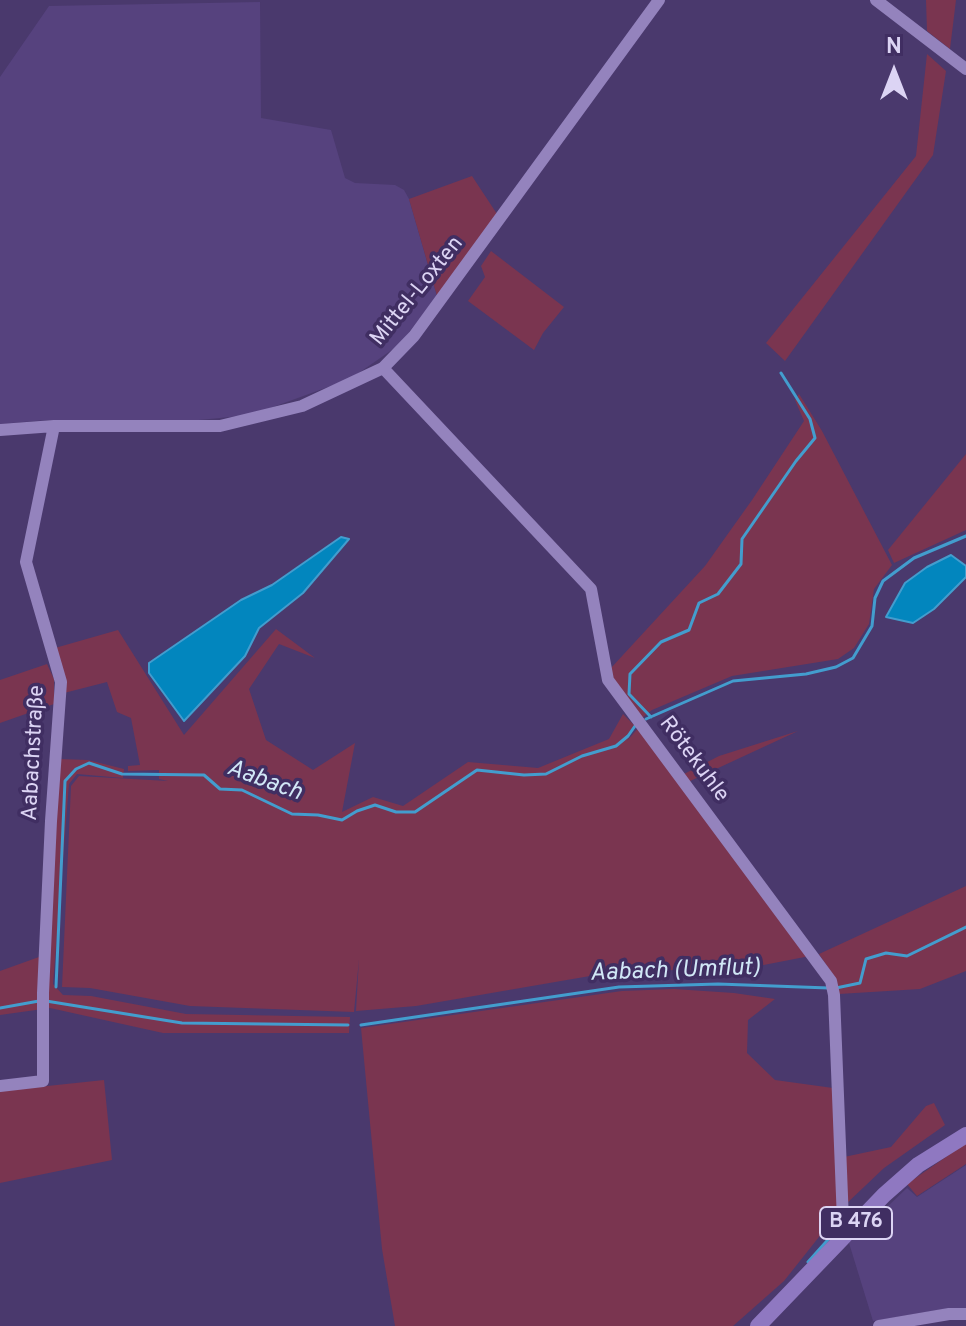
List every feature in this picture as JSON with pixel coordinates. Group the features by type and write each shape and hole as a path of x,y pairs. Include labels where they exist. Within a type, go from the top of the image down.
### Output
{"main road":[{"name":"B 476","path":"758,1326 847,1231 918,1165 966,1135"}],"street":[{"name":"Mittel-Loxten","path":"0,430 54,426 220,426 302,406 383,368 414,336 659,0"},
{"path":"876,0 966,69"},
{"name":"Rötekuhle","path":"383,368 591,589 608,680 831,981 843,1221 847,1231"},
{"name":"Aabachstraße","path":"0,1086 43,1081 43,1000 51,821 61,682 26,562 54,426"},
{"path":"879,1326 966,1314"}],"shaded area":[{"path":"926,0 956,0 950,49 927,31"},
{"path":"260,2 261,118 331,130 345,178 355,183 395,185 404,190 437,296 399,345 350,379 251,415 199,420 47,420 0,424 0,77 49,6"},
{"path":"927,54 946,71 933,155 785,361 766,343 916,156"},
{"path":"472,176 497,214 437,296 409,199"},
{"path":"491,251 564,307 534,350 468,301 485,277 481,266"},
{"path":"799,394 822,431 892,565 874,589 869,624 854,648 838,659 732,676 652,710 642,718 613,680 611,668 705,566 752,500 804,421 795,400"},
{"path":"966,454 966,530 894,563 888,550"},
{"path":"276,629 315,658 279,644 249,689 266,740 313,770 355,743 342,812 373,797 403,806 468,762 538,768 609,739 623,714 635,726 627,741 639,727 810,956 743,969 619,971 416,1006 356,1011 359,959 354,1012 190,1006 90,988 62,987 71,786 79,776 168,781 159,779 159,770 128,771 128,766 140,765 131,718 117,712 107,682 64,693 55,648 118,630 184,735"},
{"path":"47,664 54,679 54,704 0,723 0,680"},
{"path":"798,731 688,782 684,774 719,756"},
{"path":"59,759 88,760 124,769 123,778 77,774 69,784 53,984 63,995 91,996 186,1014 350,1017 349,1033 163,1033 50,1008 0,1015 0,971 39,957"},
{"path":"966,886 966,971 920,989 839,994 837,981 819,954"},
{"path":"674,989 775,999 748,1020 747,1053 775,1080 833,1088 838,1213 784,1281 733,1326 395,1326 382,1249 361,1028 622,991"},
{"path":"104,1080 112,1160 0,1183 0,1091"},
{"path":"934,1103 945,1125 884,1168 845,1205 844,1157 891,1147 926,1106"},
{"path":"966,1143 966,1164 917,1196 907,1184"},
{"path":"966,1165 966,1308 873,1321 849,1243 907,1188 917,1197"}],"water":[{"path":"341,537 349,539 303,593 259,628 245,656 184,721 149,673 149,663"},
{"path":"951,555 966,566 966,577 934,609 913,623 886,617 905,583"}],"waterway":[{"path":"651,717 629,694 630,674 661,642 689,630 699,603 718,594 741,564 742,539 815,438 810,419 781,373"},
{"name":"Aabach","path":"646,719 733,681 806,674 836,667 853,658 872,626 875,598 883,581 914,558 966,536"},
{"name":"Aabach","path":"56,987 65,781 76,769 89,763 122,774 204,775 220,789 242,790 292,814 342,820 375,805 396,812 415,812 477,770 546,774 582,756 616,746 635,726"},
{"name":"Aabach (Umflut)","path":"836,988 860,983 866,959 886,953 907,956 966,927"},
{"name":"Aabach (Umflut)","path":"361,1025 619,987 718,984 829,988"},
{"name":"Aabach (Umflut)","path":"0,1008 39,1001"},
{"name":"Aabach (Umflut)","path":"46,1001 182,1023 348,1025"},
{"path":"808,1262 834,1233"}]}
